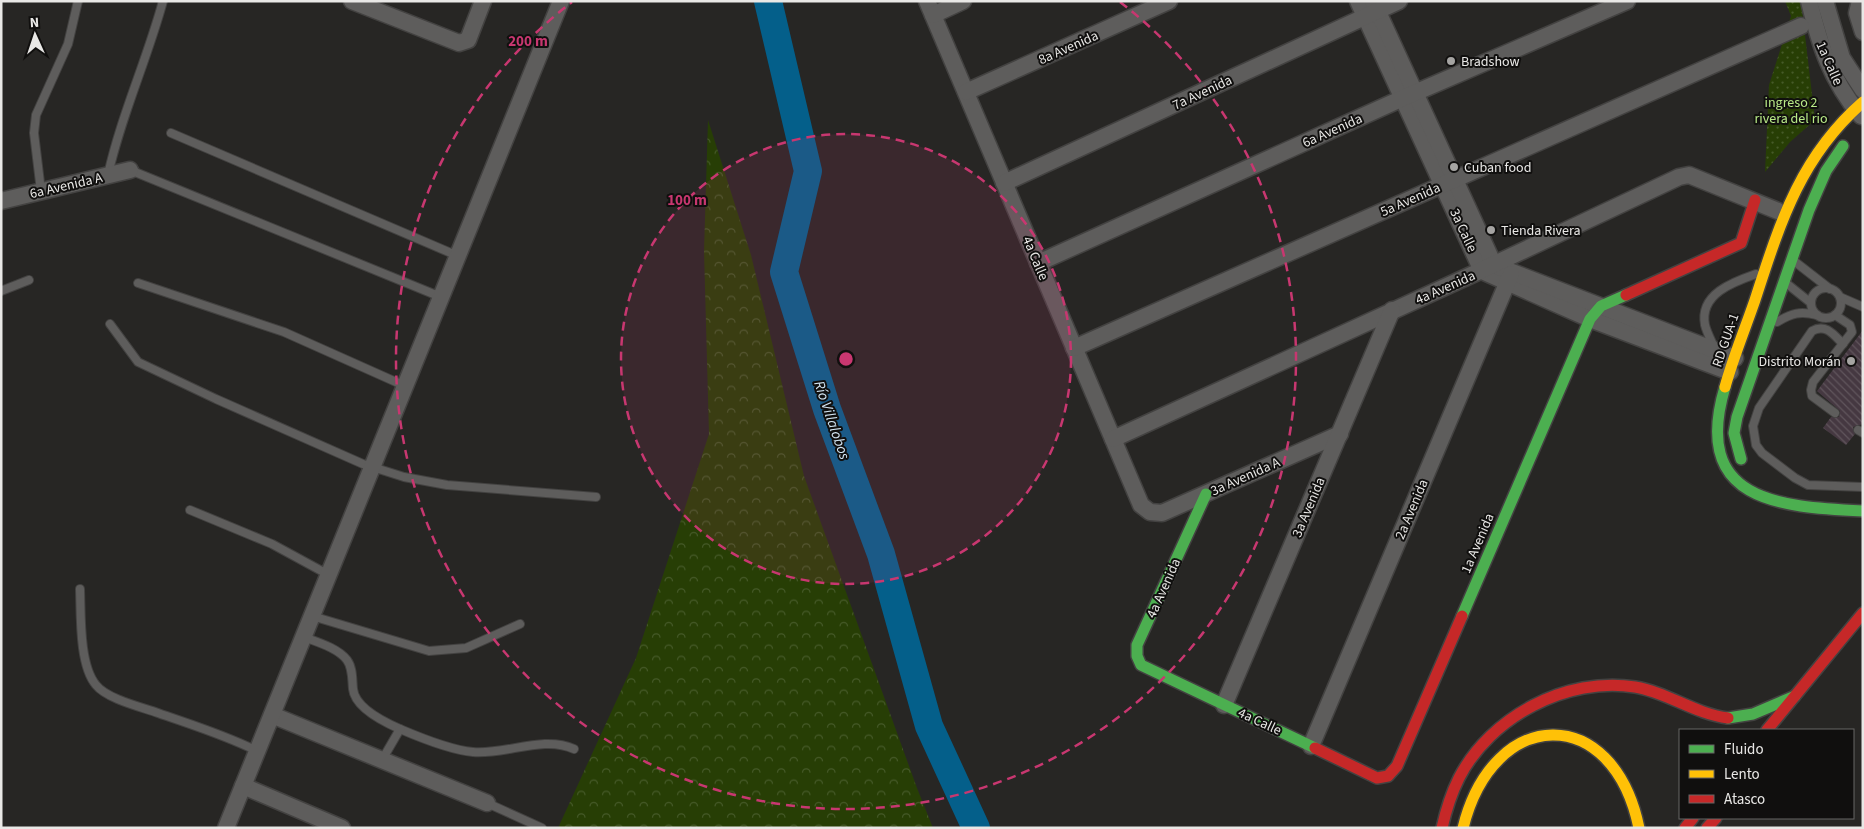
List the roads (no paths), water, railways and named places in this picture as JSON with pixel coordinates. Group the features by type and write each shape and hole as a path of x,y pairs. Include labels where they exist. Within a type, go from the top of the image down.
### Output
{"main road":[{"path":"1813,160 1828,136 1859,120"},
{"path":"1761,497 1746,471 1738,452 1734,433 1742,403 1820,184 1835,156 1859,120"},
{"path":"1601,306 1734,248 1740,243 1755,200"},
{"path":"1784,207 1779,254 1785,282"},
{"name":"RD GUA-1","path":"1784,207 1729,361 1718,417 1721,452 1733,478 1742,488 1761,497 1809,508 1863,511"},
{"name":"1a Avenida","path":"1388,776 1397,766 1590,319 1601,306"},
{"path":"1729,361 1754,361 1760,354"},
{"path":"1729,361 1743,384 1742,403"},
{"name":"4a Avenida","path":"1137,656 1138,645 1206,494"},
{"path":"1768,729 1863,613"},
{"name":"4a Calle","path":"1137,656 1142,665 1377,778 1388,776"},
{"path":"1442,828 1446,805 1464,768 1492,732 1527,707 1566,691 1603,686 1640,687 1677,700 1703,713 1728,718 1755,714 1795,696"},
{"path":"1463,828 1466,812 1482,778 1505,752 1535,736 1560,735 1591,745 1612,764 1633,801 1638,828"}],"street":[{"path":"352,1 459,43 468,40 483,1"},
{"path":"226,828 561,1"},
{"path":"930,8 963,1"},
{"name":"8a Avenida","path":"966,92 1169,1"},
{"name":"7a Avenida","path":"1004,183 1368,7 1399,1"},
{"name":"6a Avenida","path":"1038,263 1409,96 1627,1"},
{"name":"1a Calle","path":"1809,1 1826,61 1859,120"},
{"name":"1a Calle","path":"1825,1 1831,28 1842,58 1863,90"},
{"path":"1860,1 1857,13 1863,32"},
{"name":"3a Calle","path":"1368,7 1488,268"},
{"name":"4a Calle","path":"930,8 1141,505 1150,512"},
{"name":"5a Avenida","path":"1074,348 1800,26"},
{"path":"1729,361 1756,274 1797,174 1813,160"},
{"name":"6a Avenida A","path":"1,201 130,170"},
{"name":"4a Avenida","path":"1113,439 1392,310 1488,268 1684,175 1696,177 1755,200 1784,207"},
{"path":"1488,268 1590,319 1729,361"},
{"path":"1509,277 1601,306 1729,361"},
{"name":"2a Avenida","path":"1311,746 1509,277"},
{"name":"3a Avenida","path":"1224,704 1392,310"},
{"name":"3a Avenida A","path":"1150,512 1162,513 1340,434"},
{"path":"272,714 487,803"},
{"path":"243,786 342,828"}],"lane":[{"path":"40,191 34,133 36,115 68,44 78,1"},
{"path":"108,176 116,139 151,45 164,1"},
{"path":"171,133 458,256"},
{"path":"130,170 441,297"},
{"path":"1793,260 1840,297 1863,307"},
{"path":"1729,361 1705,324 1710,300 1725,286 1756,274"},
{"path":"1,291 29,280"},
{"path":"1785,282 1811,303 1817,314"},
{"path":"138,283 284,332 405,386"},
{"path":"1811,303 1817,292 1830,289"},
{"path":"1769,327 1790,314 1801,312 1817,314 1823,318 1835,315 1840,310 1840,297"},
{"path":"1835,315 1852,328 1852,332 1811,386 1812,396 1835,413"},
{"path":"110,324 138,362 160,374 372,467 447,485 596,497"},
{"path":"1843,344 1826,328 1818,328 1812,331 1759,408 1752,435 1762,453 1795,478 1808,485 1863,487"},
{"path":"190,510 272,544 329,575"},
{"path":"80,589 84,647 88,670 96,686 118,699 235,740 258,751"},
{"path":"312,616 429,651 466,648 520,624"},
{"path":"304,636 335,651 346,659 350,666 356,702 400,729 472,752 500,751 545,743 564,744 574,749"},
{"path":"382,760 400,729"},
{"path":"487,803 542,828"}],"waterway":[{"name":"Río Villalobos","path":"768,1 808,171 784,272 827,409 881,554 929,726 976,828"}],"place":[{"name":"Bradshow","path":"1451,61"},
{"name":"Cuban food","path":"1454,167"},
{"name":"Tienda Rivera","path":"1491,230"},
{"name":"Distrito Morán","path":"1851,361"}],"park label":[{"name":"ingreso 2 rivera del rio","path":"1791,110"}]}
